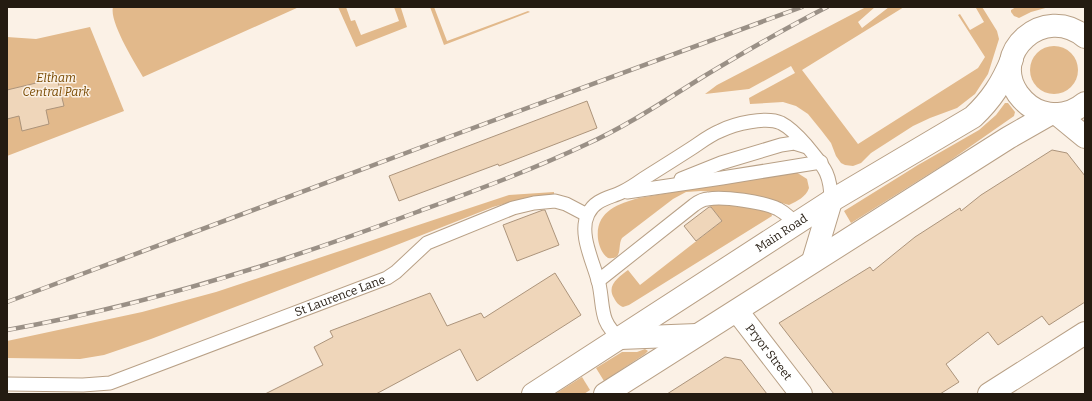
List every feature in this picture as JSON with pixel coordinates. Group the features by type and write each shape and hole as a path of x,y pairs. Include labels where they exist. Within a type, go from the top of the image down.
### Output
{"main road":[{"path":"1051,25 1085,18"},
{"path":"1051,25 1070,27 1085,37"},
{"name":"Main Road","path":"533,394 831,201 973,117 995,94 1020,42 1034,30 1051,25"},
{"path":"1012,59 1012,80 1022,99 1030,106 1040,111 1053,114 1069,112 1079,108 1085,103"},
{"path":"1053,114 1085,138"},
{"path":"605,394 1008,138 1053,114"},
{"path":"813,261 831,201"},
{"name":"Pryor Street","path":"737,311 801,394"},
{"path":"989,394 1085,333"},
{"path":"620,338 697,336"}],"lane":[{"path":"620,338 610,329 605,320 598,281 585,238 585,223 587,214 595,204 621,192 715,133 732,126 758,120 776,121 791,130 807,146 821,162 829,179 831,201"},
{"path":"660,187 720,163 781,145 794,143 807,146"},
{"path":"621,192 821,162"},
{"path":"598,281 694,205 707,199 725,199 761,203 772,206 785,213 796,225"},
{"name":"St Laurence Lane","path":"7,384 85,390 110,383 387,278 396,272 427,243 513,208 534,203 555,201 566,204 587,214"}],"green space":[{"path":"113,7 299,7 143,77 119,32 113,14"},
{"path":"338,7 346,7 351,21 355,20 361,35 399,21 394,7 403,7 401,8 407,27 356,47"},
{"path":"430,7 434,7 447,41 528,11 530,12 444,45"},
{"path":"866,7 875,7 858,22 862,28 889,7 904,7 802,70 858,144 978,68 985,57 958,15 960,14 970,30 984,22 976,8 982,7 997,31 999,39 988,74 975,94 957,108 913,126 871,153 861,163 853,166 841,163 836,156 831,143 821,130 808,114 796,106 783,102 750,104 749,98 795,73 791,66 749,89 705,94 717,85"},
{"path":"1016,7 1049,7 1031,12 1019,18 1014,16 1011,12 1011,10"},
{"name":"Eltham Central Park","path":"90,27 124,111 7,156 7,37 36,39"},
{"path":"1054,46 1063,48 1071,53 1076,61 1078,70 1076,79 1071,87 1063,92 1054,94 1045,92 1037,87 1032,79 1030,70 1032,61 1037,53 1045,48"},
{"path":"1005,103 1008,103 1015,112 1014,116 948,162 851,223 844,211 918,165 979,130 996,115"},
{"path":"796,172 807,179 809,188 803,196 789,205 771,200 731,193 701,191 686,192 673,199 622,238 619,252 616,257 608,258 600,247 598,230 600,222 609,211 623,203 639,198 782,173"},
{"path":"554,192 554,195 525,198 493,207 151,339 104,355 80,359 7,358 7,341 142,312 216,292 509,195"},
{"path":"716,204 762,209 771,212 772,216 629,305 623,307 617,303 612,293 613,285 628,270 640,285 722,221 710,206"},
{"path":"645,349 648,351 645,354 604,381 596,368 622,352 637,352"},
{"path":"582,377 590,390 584,394 555,394"}],"building":[{"path":"57,78 64,106 46,110 49,124 22,131 19,116 7,119 7,90"},
{"path":"587,101 597,128 499,166 498,164 399,201 389,176"},
{"path":"1052,150 1067,153 1085,176 1085,302 1049,325 1042,316 998,345 988,332 946,364 959,382 940,394 834,394 779,323 870,267 873,271 915,237 960,208 961,211 981,195"},
{"path":"711,207 722,221 696,241 684,226"},
{"path":"545,210 559,245 517,261 503,225"},
{"path":"555,273 581,315 477,381 460,349 376,394 265,394 323,365 314,347 333,337 330,331 430,293 447,326 481,313 484,318"},
{"path":"725,357 741,360 767,394 667,394"}],"railway":[{"path":"7,302 802,7"},
{"path":"7,330 60,320 164,295 266,265 317,248 503,180 566,154 618,129 736,57 827,7"}]}
